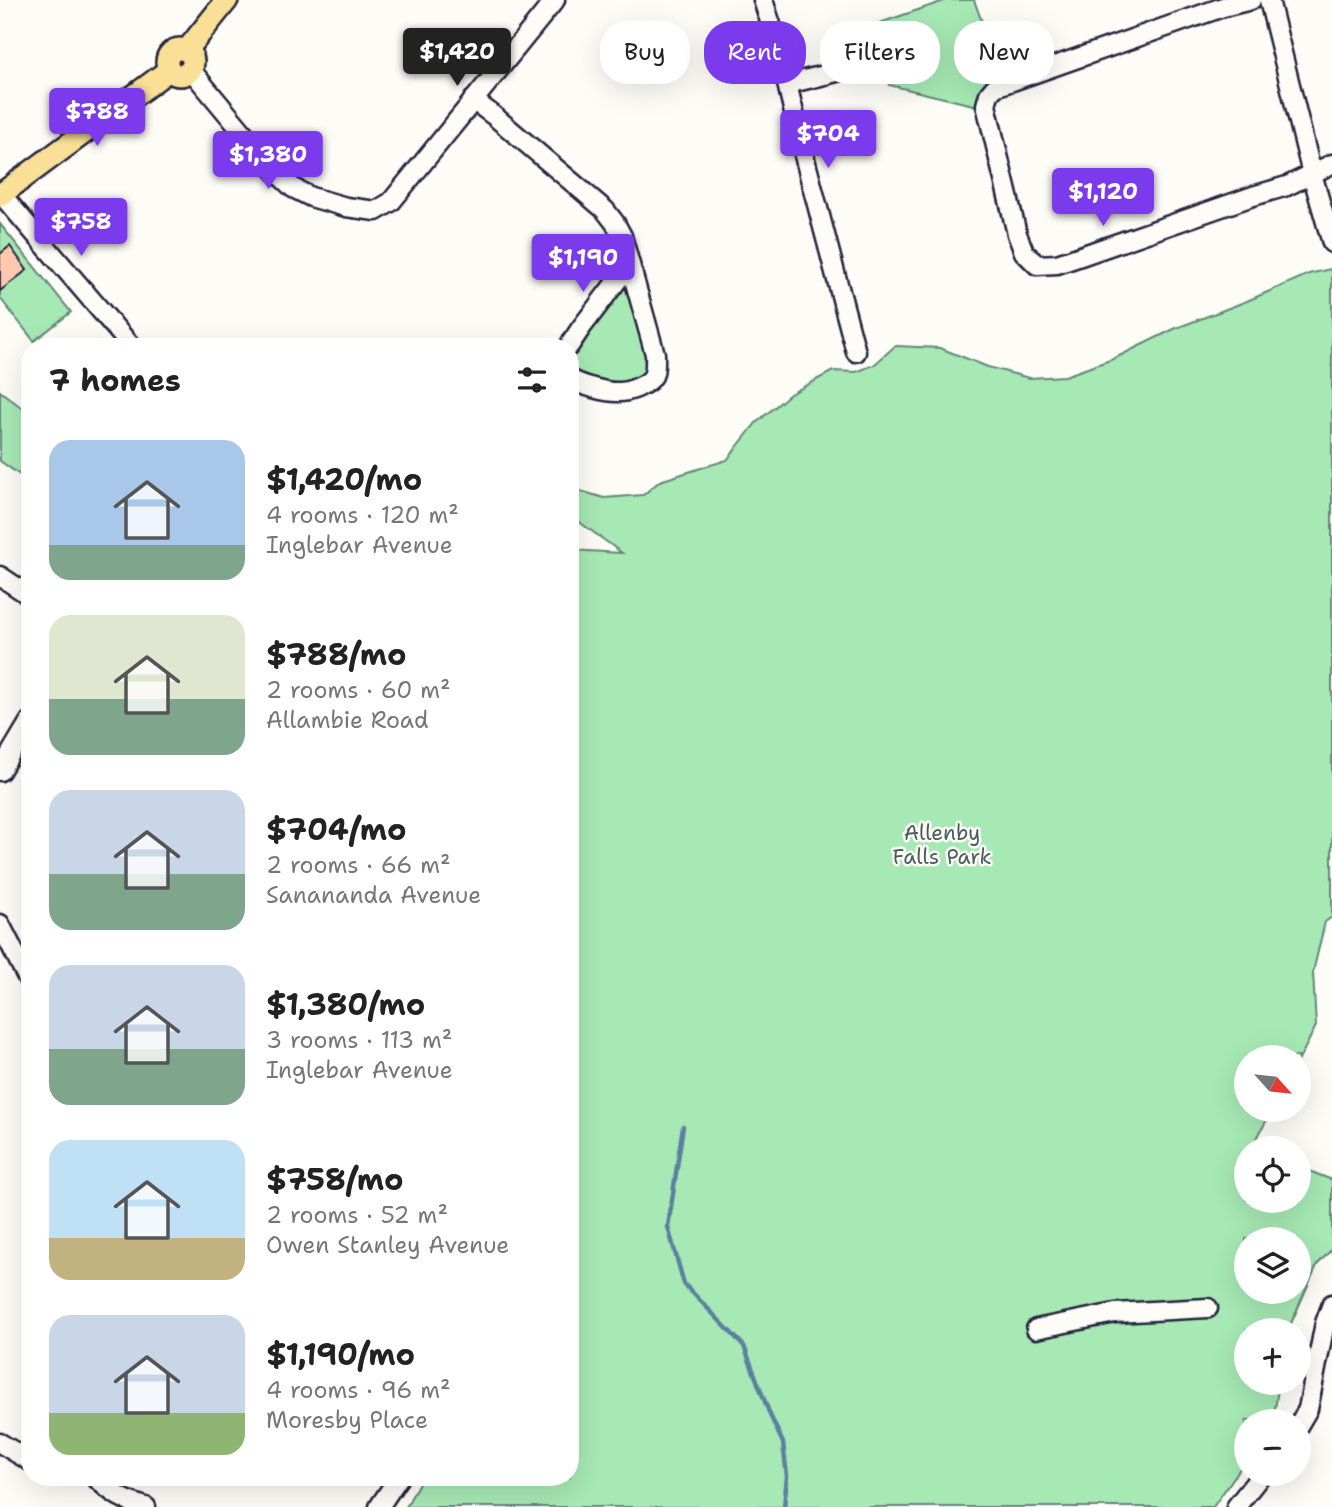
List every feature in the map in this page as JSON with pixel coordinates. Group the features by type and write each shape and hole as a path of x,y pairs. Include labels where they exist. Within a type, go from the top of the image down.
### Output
{"main road":[{"path":"1,194 182,63 227,0"}],"street":[{"path":"182,63 293,188 334,204 376,211 391,202 555,0"},
{"path":"763,0 770,21"},
{"path":"1251,0 1223,7 995,88 989,94 986,105 1024,253 1037,265 1056,264 1287,186 1332,164"},
{"path":"1269,0 1332,243"},
{"path":"787,84 856,352"},
{"path":"473,100 605,210 622,236 655,354 655,368 652,378 620,392 579,383"},
{"path":"1,194 124,338"},
{"path":"574,338 629,265"},
{"path":"0,576 21,590"},
{"path":"0,771 21,736"},
{"path":"0,924 21,965"},
{"path":"1308,1409 1325,1323 1332,1304"},
{"path":"1036,1329 1115,1313 1208,1308"},
{"path":"0,1443 21,1456"},
{"path":"104,1486 134,1504 146,1507"},
{"path":"379,1507 393,1486"},
{"path":"1236,1507 1253,1486"}],"green space":[{"path":"947,0 974,0 982,21 954,21 954,84 999,84 982,107 889,85 940,84 940,21 886,21"},
{"path":"0,224 71,312 38,338 32,338 0,298"},
{"name":"Allenby Falls Park","path":"1330,269 1332,271 1332,917 1325,922 1313,972 1316,1026 1306,1045 1234,1045 1234,1122 1266,1122 1258,1136 1234,1136 1234,1213 1311,1213 1311,1172 1332,1180 1332,1249 1317,1265 1311,1278 1311,1227 1234,1227 1234,1304 1300,1304 1293,1318 1234,1318 1234,1395 1277,1395 1275,1409 1234,1409 1234,1477 1213,1507 406,1507 417,1486 579,1486 579,550 622,553 579,521 579,490 604,498 643,495 660,481 727,460 756,423 790,394 833,371 856,372 874,365 895,346 940,348 988,367 1029,378 1065,376 1113,359 1174,329 1309,274"},
{"path":"625,287 630,288 648,357 648,371 630,381 620,383 590,380 579,375 579,344"},
{"path":"0,391 21,407 21,476 0,461"}],"building":[{"path":"10,246 27,270 0,291 0,254"}],"waterway":[{"path":"683,1126 668,1227 684,1284 744,1346 783,1443 787,1476 784,1507"}]}
